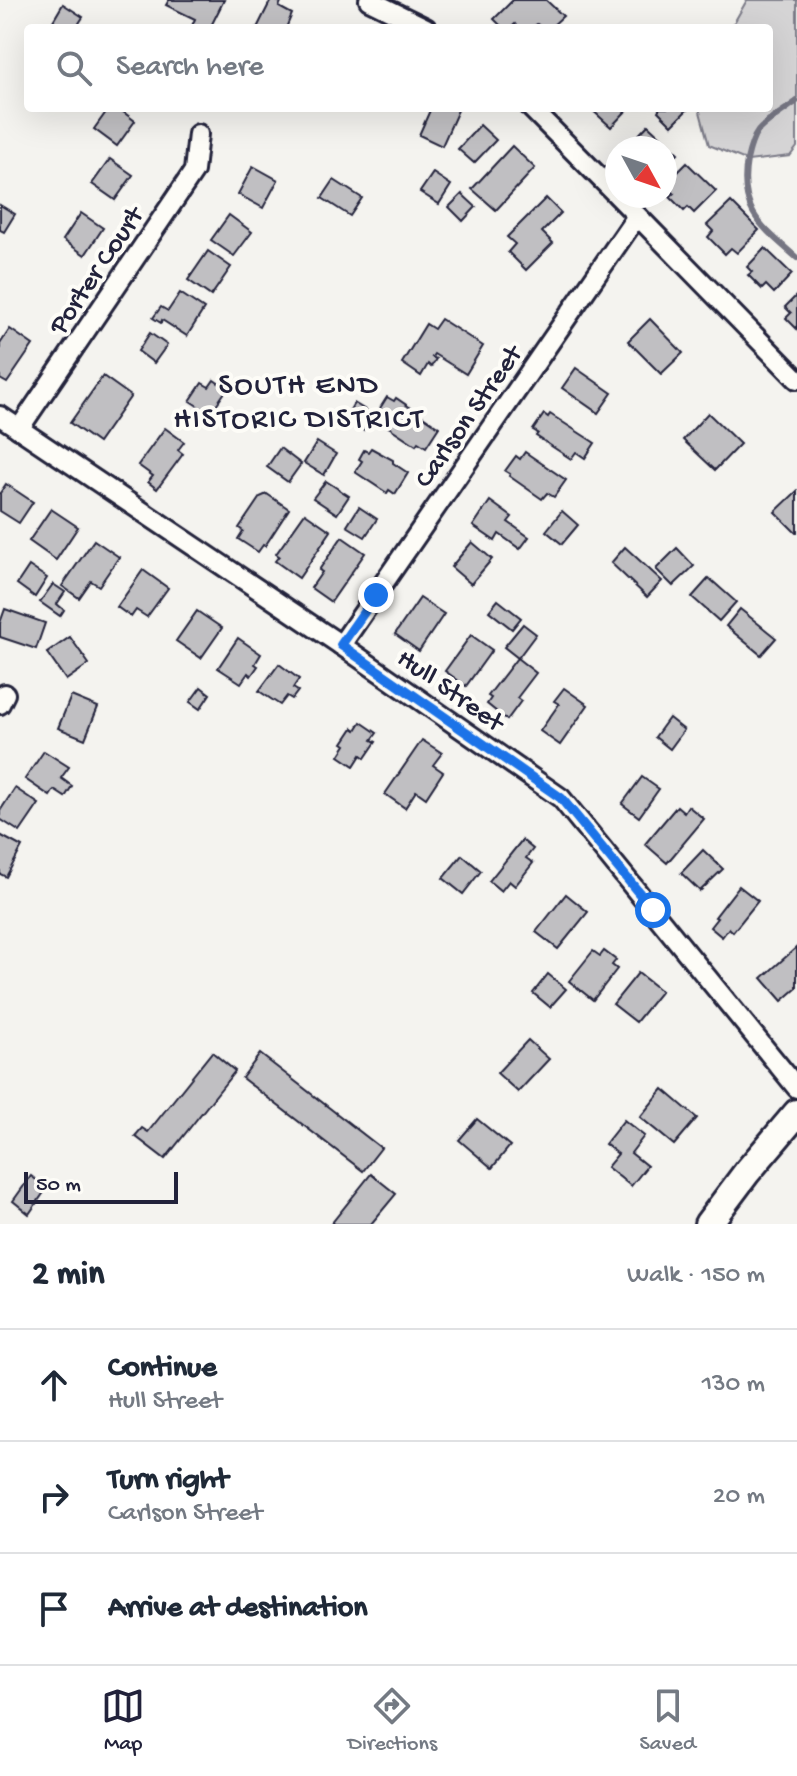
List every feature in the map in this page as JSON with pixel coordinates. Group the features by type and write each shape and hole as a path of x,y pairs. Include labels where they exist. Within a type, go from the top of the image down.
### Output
{"main road":[{"path":"708,1224 797,1113"}],"street":[{"path":"369,0 418,24"},
{"path":"535,112 605,184"},
{"name":"Porter Court","path":"19,429 194,171 198,134"},
{"path":"629,208 797,379"},
{"name":"Carlson Street","path":"341,645 637,216"},
{"name":"Hull Street","path":"0,416 341,645 561,798 797,1088"}],"shaded area":[{"path":"747,0 797,0 797,147 790,156 748,161 709,145 700,112 773,112 773,24 733,24"}],"building":[{"path":"169,0 224,0 212,24 193,24 195,19 166,5"},
{"path":"271,0 281,2 279,7 292,14 288,24 259,24"},
{"path":"513,0 546,0 563,16 554,24 499,24 494,19"},
{"path":"63,4 83,17 79,24 58,24 53,21"},
{"path":"106,112 123,112 135,121 117,146 94,129"},
{"path":"429,112 457,112 442,146 419,135"},
{"path":"594,112 625,112 611,127"},
{"path":"659,112 685,112 672,125"},
{"path":"480,125 496,140 474,163 458,149"},
{"path":"648,125 660,136 638,136"},
{"path":"512,146 535,168 496,210 472,189"},
{"path":"110,159 133,175 115,200 92,184"},
{"path":"687,163 716,191 694,213 688,207 684,211 677,204 677,173"},
{"path":"253,166 278,180 263,208 238,194"},
{"path":"433,173 451,185 439,204 420,192"},
{"path":"334,180 362,198 350,216 322,198"},
{"path":"462,194 476,207 463,221 449,207"},
{"path":"546,198 561,213 542,232 553,243 526,270 508,252 515,244 507,237"},
{"path":"731,202 759,230 737,253 731,248 725,254 708,237 713,231 707,225"},
{"path":"0,205 15,214 4,232 0,230"},
{"path":"81,213 103,228 85,255 63,240"},
{"path":"229,215 252,232 234,256 211,240"},
{"path":"765,248 792,274 774,293 766,285 762,289 748,275 752,272 747,267"},
{"path":"208,251 231,267 211,296 188,280"},
{"path":"180,293 204,309 187,336 162,320 161,323 153,318 161,307 168,311"},
{"path":"797,295 797,329 786,318 791,313 785,307"},
{"path":"441,319 483,346 466,374 434,354 432,357 436,359 431,367 428,364 421,376 402,363 426,324 434,329"},
{"path":"650,319 683,353 661,374 628,341"},
{"path":"10,329 33,345 7,383 0,379 0,344"},
{"path":"150,333 167,345 154,363 138,351"},
{"path":"576,368 612,393 598,413 562,388"},
{"path":"103,376 131,396 98,443 70,423"},
{"path":"214,380 227,389 210,414 190,401 202,383 209,387"},
{"path":"387,397 394,401 396,398 439,427 426,447 418,442 416,445 381,422 384,417 377,413"},
{"path":"354,403 372,414 363,430 345,419"},
{"path":"708,413 740,444 715,470 683,440"},
{"path":"544,414 548,417 550,414 595,443 585,458 576,452 571,459 536,436 538,433 533,430"},
{"path":"165,428 184,442 178,450 183,454 157,489 148,482 153,476 138,465"},
{"path":"317,442 336,454 324,475 304,463"},
{"path":"280,448 301,464 288,482 267,467"},
{"path":"371,448 408,473 395,494 389,490 387,493 355,472 364,450 368,452"},
{"path":"525,452 566,480 554,497 547,493 542,499 505,471 516,456 520,459"},
{"path":"326,481 349,496 337,514 313,498"},
{"path":"6,484 33,502 19,523 0,511 0,493"},
{"path":"797,491 797,533 796,533 775,512"},
{"path":"267,494 289,509 258,552 238,539 243,531 239,528 260,497"},
{"path":"490,501 512,517 508,522 529,537 520,549 499,534 495,541 473,526"},
{"path":"359,507 377,519 365,537 347,526"},
{"path":"51,509 78,527 56,560 29,541"},
{"path":"562,511 578,525 562,544 546,531"},
{"path":"305,513 331,531 299,578 275,561 279,556 276,554"},
{"path":"342,537 365,553 331,602 311,588 322,572 319,570"},
{"path":"94,540 119,557 99,586 91,581 79,598 62,586"},
{"path":"472,542 492,559 471,584 451,567"},
{"path":"625,547 662,581 647,597 611,563"},
{"path":"677,548 694,566 673,586 656,569"},
{"path":"29,566 47,578 35,597 17,584"},
{"path":"143,570 168,588 147,617 136,610 131,617 117,607"},
{"path":"709,578 736,602 719,621 692,597"},
{"path":"53,584 65,592 57,604 64,610 60,616 40,602"},
{"path":"420,598 444,614 419,651 395,634"},
{"path":"498,600 521,618 512,629 489,611"},
{"path":"5,609 45,623 36,649 0,637 0,623"},
{"path":"740,609 776,638 761,655 726,626"},
{"path":"197,611 222,628 201,658 176,641"},
{"path":"523,624 536,634 518,658 504,647"},
{"path":"471,635 492,650 466,686 445,671"},
{"path":"70,637 89,664 66,680 47,653"},
{"path":"238,638 261,654 255,664 258,666 241,683 218,668"},
{"path":"517,658 536,673 517,698 521,701 507,720 487,704 491,698 488,696"},
{"path":"279,664 299,679 293,688 298,691 292,699 287,696 280,705 259,691"},
{"path":"201,687 210,694 200,709 190,702"},
{"path":"564,688 588,705 560,745 540,731 559,704 554,701"},
{"path":"71,696 98,707 85,739 58,728"},
{"path":"669,718 684,730 670,749 655,737"},
{"path":"361,722 377,733 372,740 376,742 365,758 361,755 354,766 339,756 346,745 343,743"},
{"path":"422,740 442,753 433,765 443,772 426,798 416,791 405,808 385,794"},
{"path":"44,751 69,767 61,778 72,786 65,797 54,790 50,796 25,779"},
{"path":"642,777 659,789 639,817 622,804"},
{"path":"15,788 39,804 20,832 0,819 0,811"},
{"path":"677,806 684,812 688,806 704,819 667,863 645,844"},
{"path":"0,835 22,847 6,877 0,874"},
{"path":"522,840 533,849 526,858 533,863 515,886 509,881 501,891 489,881"},
{"path":"703,850 723,869 700,891 681,873"},
{"path":"462,855 481,871 463,894 443,878"},
{"path":"739,886 758,901 733,932 729,928 722,937 710,927"},
{"path":"566,894 588,912 558,949 536,932"},
{"path":"797,947 797,988 782,1001 762,978"},
{"path":"593,951 600,956 604,951 616,960 612,965 617,969 593,1000 569,981"},
{"path":"638,973 661,991 636,1022 613,1004"},
{"path":"548,974 566,989 550,1007 533,993"},
{"path":"528,1040 549,1059 518,1092 497,1073"},
{"path":"212,1052 235,1071 165,1159 135,1136 142,1128 148,1132"},
{"path":"260,1054 381,1148 363,1171 242,1078"},
{"path":"663,1089 697,1118 674,1145 640,1117"},
{"path":"477,1119 510,1146 492,1168 459,1140"},
{"path":"624,1120 644,1136 631,1153 647,1166 631,1186 607,1167 618,1154 605,1144"},
{"path":"371,1174 396,1194 371,1224 331,1224"},
{"path":"31,1176 47,1188 29,1214 13,1201"}],"waterway":[{"path":"797,101 758,131 752,141 745,178 750,205 763,227 797,258"}],"district":[{"name":"SOUTH END HISTORIC DISTRICT","path":"299,400"}],"route":[{"path":"376,595 341,645 561,798 653,910"}]}
